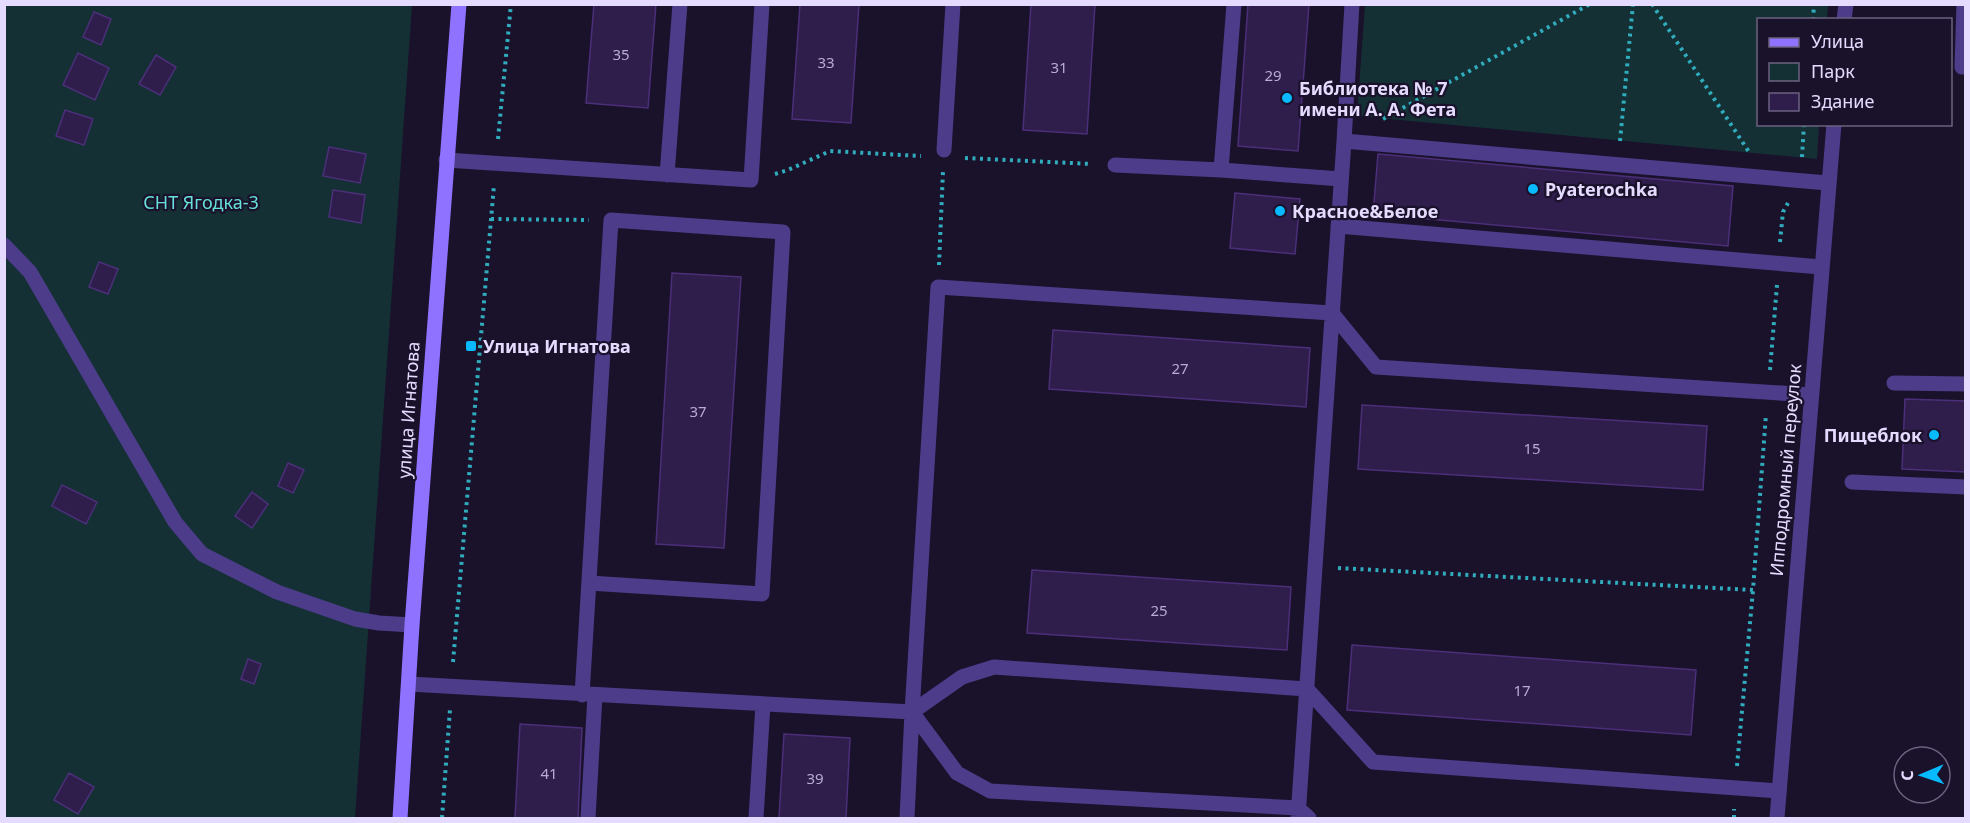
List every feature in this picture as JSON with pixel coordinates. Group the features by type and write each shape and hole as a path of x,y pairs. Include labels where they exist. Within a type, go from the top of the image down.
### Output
{"main road":[{"name":"улица Игнатова","path":"400,819 412,625 459,4"}],"street":[{"path":"667,175 680,4"},
{"path":"446,160 751,180 762,4"},
{"path":"944,150 953,4"},
{"path":"1221,170 1234,4"},
{"path":"912,712 957,773 990,791 1302,815 1307,689 1352,4"},
{"path":"1964,4 1962,67 1965,67"},
{"name":"Ипподромный переулок","path":"1777,819 1834,126"},
{"path":"1344,141 1828,183"},
{"path":"1115,165 1341,179"},
{"path":"588,819 589,583 611,220 783,232 762,594 589,583"},
{"path":"1338,226 1821,267"},
{"path":"4,245 30,272 175,522 202,554 277,592 355,619 412,625"},
{"path":"907,819 938,287 1332,313 1376,367 1811,395"},
{"path":"1894,383 1965,384"},
{"path":"1852,482 1965,487"},
{"path":"409,684 912,712 962,677 994,667 1307,689 1373,762 1779,791"},
{"path":"756,819 763,704"}],"path":[{"path":"442,819 451,687 511,4"},
{"path":"1344,141 1590,4"},
{"path":"1617,164 1633,4"},
{"path":"1652,4 1765,177"},
{"path":"1734,819 1783,212 1800,180 1804,126"},
{"path":"938,287 944,150"},
{"path":"491,219 611,220"},
{"path":"1315,567 1752,590"}],"green space":[{"name":"СНТ Ягодка-3","path":"5,5 412,5 355,818 5,818"},
{"path":"1365,5 1828,5 1827,18 1757,18 1757,126 1819,126 1817,159 1357,116"}],"building":[{"path":"594,4 656,4 648,108 586,103"},
{"path":"800,4 859,4 851,123 792,119"},
{"path":"1031,4 1095,4 1087,134 1023,130"},
{"path":"1248,4 1309,4 1298,151 1238,146"},
{"path":"94,12 111,19 101,45 83,37"},
{"path":"78,53 109,68 95,100 63,85"},
{"path":"156,55 176,67 160,95 139,84"},
{"path":"65,110 93,119 84,145 56,136"},
{"path":"329,147 366,154 360,183 323,176"},
{"path":"1378,154 1733,186 1728,246 1373,214"},
{"path":"333,190 365,195 361,223 329,217"},
{"path":"1235,193 1300,199 1295,254 1230,248"},
{"path":"99,262 118,269 108,294 89,287"},
{"path":"672,273 741,277 724,548 656,544"},
{"path":"1053,330 1310,348 1306,407 1049,389"},
{"name":"Пищеблок","path":"1905,399 1966,401 1966,472 1902,469"},
{"path":"1362,405 1707,426 1703,490 1358,469"},
{"path":"288,463 304,470 293,493 278,486"},
{"path":"62,485 97,502 86,524 52,506"},
{"path":"252,492 268,504 252,528 235,516"},
{"path":"1032,570 1291,587 1287,650 1027,633"},
{"path":"1352,645 1696,670 1691,735 1347,710"},
{"path":"248,659 261,664 254,684 241,679"},
{"path":"520,724 582,728 578,818 515,818"},
{"path":"784,734 850,738 846,818 779,818"},
{"path":"69,773 94,787 78,814 54,800"}],"place":[{"name":"Библиотека № 7 имени А. А. Фета","path":"1287,98"},
{"name":"Pyaterochka","path":"1533,189"},
{"name":"Красное&Белое","path":"1280,211"},
{"name":"Улица Игнатова","path":"471,346"},
{"name":"Пищеблок","path":"1934,435"}]}
